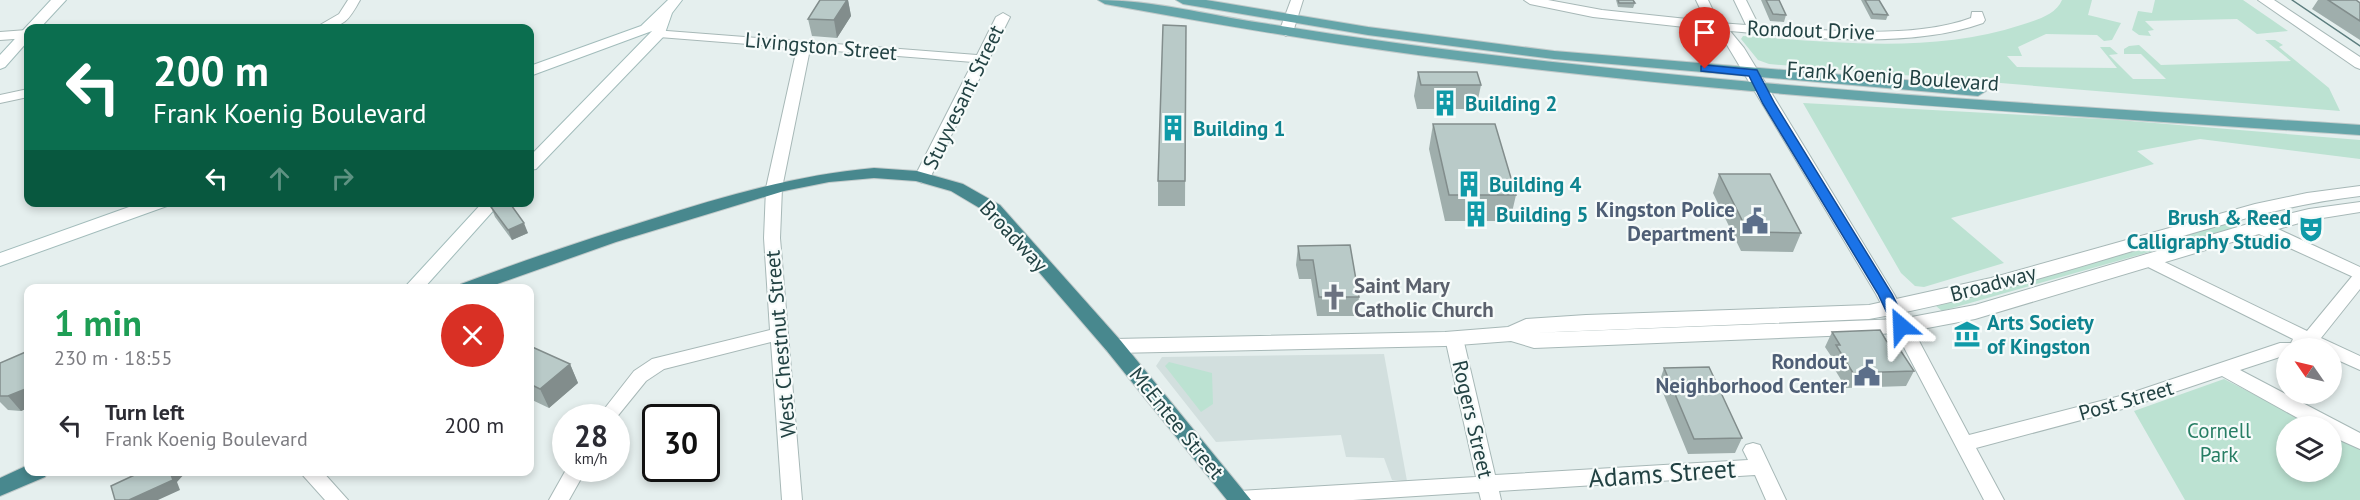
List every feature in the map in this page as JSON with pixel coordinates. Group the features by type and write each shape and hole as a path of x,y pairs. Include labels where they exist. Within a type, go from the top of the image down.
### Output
{"highway":[{"name":"Broadway","path":"479,284 572,250 774,188 860,174 901,174 957,186 979,197 994,209 1114,346"},
{"name":"McEntee Street","path":"1114,346 1240,500"},
{"path":"0,487 25,476"}],"main road":[{"name":"Frank Koenig Boulevard","path":"1105,0 1289,25 1618,61 2289,119 2360,130"},
{"name":"Frank Koenig Boulevard","path":"1183,0 1289,25 1500,62 1762,88 2289,119 2360,119"}],"street":[{"path":"37,24 59,0"},
{"path":"332,24 344,17 354,0"},
{"path":"534,70 640,32 664,13 675,0"},
{"path":"1289,25 1297,0"},
{"name":"Rondout Drive","path":"1530,0 1604,15 1755,30 1858,34 1924,32 1971,25 1978,20 1977,15"},
{"path":"1702,0 1714,25 1729,37 1753,72 1769,104 1897,317 1994,500"},
{"path":"1740,0 1755,30"},
{"path":"2265,0 2360,64"},
{"path":"534,161 659,33 664,13"},
{"name":"Stuyvesant Street","path":"922,178 1003,17"},
{"path":"0,36 24,33"},
{"name":"Livingston Street","path":"659,33 982,59"},
{"path":"0,64 24,38"},
{"name":"West Chestnut Street","path":"792,500 772,238 774,188 804,45"},
{"path":"0,99 24,94"},
{"name":"Broadway","path":"1897,317 2081,259 2237,214 2296,200 2360,190"},
{"path":"0,260 146,207"},
{"path":"416,284 488,207"},
{"name":"Broadway","path":"1114,346 1454,338 1512,334 1534,341 1975,312 2260,228 2309,215 2360,207"},
{"path":"2237,214 2260,228 2360,276 2311,338"},
{"path":"2148,260 2305,338"},
{"path":"617,404 640,376 658,364 780,334"},
{"name":"Rogers Street","path":"1454,338 1489,492"},
{"name":"Post Street","path":"1964,444 2130,400 2276,352"},
{"path":"2342,355 2360,363"},
{"path":"2224,370 2310,416"},
{"path":"2342,433 2360,442"},
{"name":"Adams Street","path":"1240,500 1489,492 1758,458 1776,500"},
{"path":"314,476 338,500"},
{"path":"559,500 569,482"}],"shaded area":[{"path":"1384,354 1407,481 1392,480 1384,458 1346,457 1341,435 1216,442 1156,366 1162,357"}],"green space":[{"path":"2062,0 2092,0 2088,15 2121,23 2112,40 2104,41 2097,35 2046,34 2018,47 2022,56 2007,56 2017,67 2117,68 2100,47 2110,47 2118,54 2109,55 2133,79 2166,79 2141,54 2124,54 2124,49 2139,45 2161,65 2291,61 2265,40 2275,40 2283,45 2279,47 2329,88 2340,111 1769,64 1758,60 1741,39 1743,36 1883,44 1953,40 1987,34 2033,21 2055,10"},
{"path":"2155,0 2243,0 2288,31 2257,34 2237,19 2145,21 2154,30 2148,31 2151,36 2139,35 2132,30 2138,11 2152,13"},
{"path":"1803,103 2118,120 2360,140 2360,159 2200,139 2137,151 2154,164 1951,218 2004,263 1924,287 1915,286 1901,273"},
{"path":"2230,222 2237,227 1942,311 1936,306"},
{"path":"1169,362 1212,373 1213,404 1201,412 1165,366"},
{"name":"Cornell Park","path":"2224,379 2296,416 2276,416 2276,482 2342,482 2342,440 2360,449 2360,500 2185,500 2134,411"}],"building":[{"path":"820,0 847,0 834,20 808,19"},
{"path":"1618,0 1633,0 1635,3 1619,3"},
{"path":"1766,0 1779,0 1786,15 1773,14"},
{"path":"1865,0 1879,0 1888,15 1873,14"},
{"path":"2328,0 2356,0 2360,3 2360,21"},
{"name":"Building 1","path":"1163,25 1186,26 1185,181 1158,181"},
{"path":"1418,72 1477,72 1481,85 1421,85"},
{"path":"1433,124 1495,124 1516,195 1449,195"},
{"path":"1719,174 1770,174 1801,233 1748,232"},
{"path":"491,207 513,207 524,223 508,230"},
{"path":"1350,245 1359,297 1319,297 1313,260 1300,260 1298,246"},
{"path":"1880,330 1887,342 1895,342 1914,371 1853,373 1836,345 1840,345 1832,332"},
{"path":"534,348 570,364 540,389 534,386"},
{"path":"24,353 24,390 8,396 0,396 0,363"},
{"path":"1709,367 1742,438 1694,439 1664,368"},
{"path":"132,476 172,476 173,480 129,500 115,500 111,486"}],"tram line":[{"path":"2292,0 2360,46"}],"place":[{"name":"Building 2","path":"1445,103"},
{"name":"Building 1","path":"1173,128"},
{"name":"Building 4","path":"1469,184"},
{"name":"Building 5","path":"1476,214"},
{"name":"Kingston Police Department","path":"1755,221"},
{"name":"Brush & Reed Calligraphy Studio","path":"2311,229"},
{"name":"Saint Mary Catholic Church","path":"1334,297"},
{"name":"Arts Society of Kingston","path":"1967,334"},
{"name":"Rondout Neighborhood Center","path":"1867,373"}],"route":[{"path":"1705,69 1753,72 1769,104 1800,151 1885,294 1901,326"}]}
